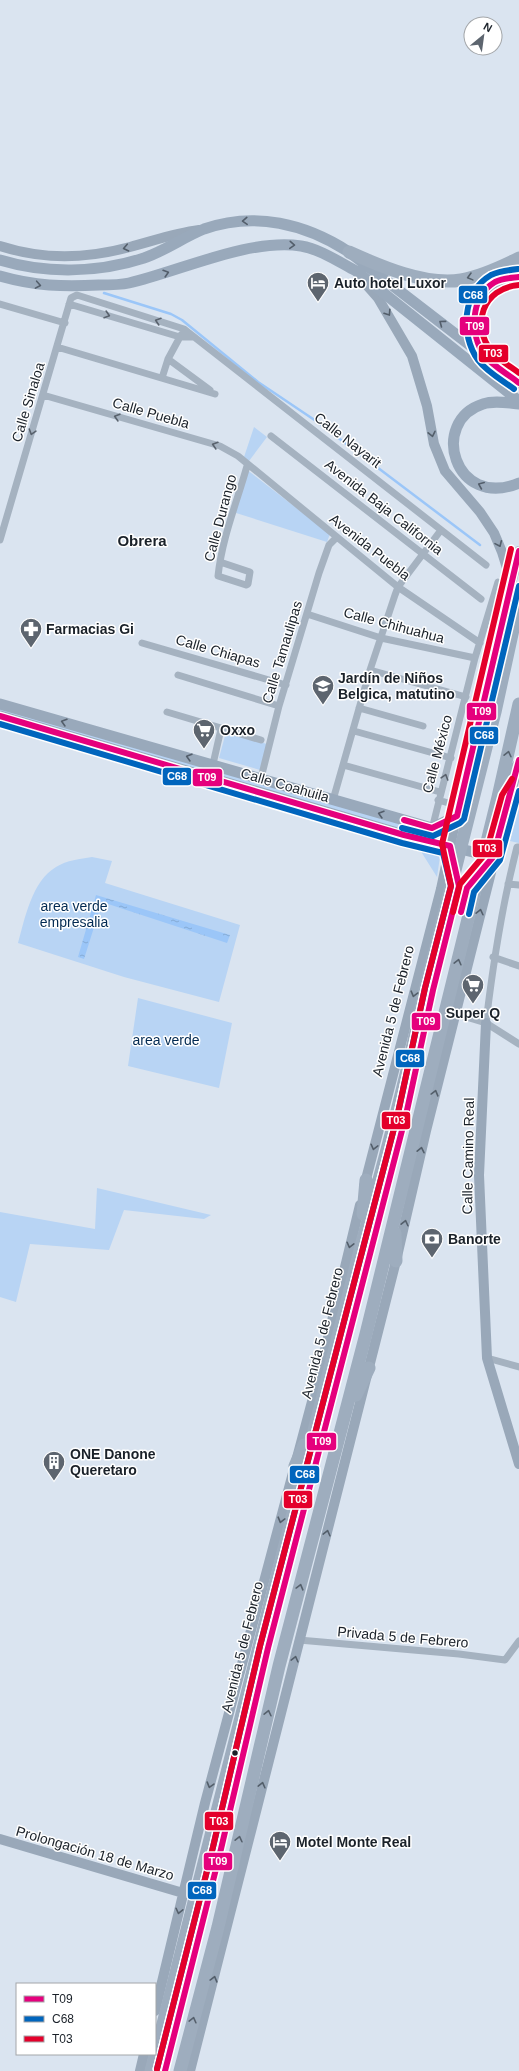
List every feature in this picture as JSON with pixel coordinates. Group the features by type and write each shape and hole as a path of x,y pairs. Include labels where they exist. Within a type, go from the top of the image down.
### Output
{"highway":[{"path":"349,252 396,271 439,281 461,280 484,274 519,258"},
{"path":"484,355 474,327 476,304 482,293 492,284 504,278 519,277"},
{"name":"Avenida 5 de Febrero","path":"156,2051 389,1141 416,1033 424,993 495,712 518,605"},
{"path":"180,2071 218,1927 279,1666 342,1428 449,1000 504,798 519,704"},
{"path":"504,798 519,765"},
{"path":"361,1246 366,1180"},
{"path":"394,1220 396,1261"},
{"path":"342,1428 369,1368"},
{"path":"295,1466 321,1405"},
{"name":"Avenida 5 de Febrero","path":"151,2071 155,2055"}],"main road":[{"path":"0,246 50,256 80,257 130,248 181,232 241,221 282,223 305,229 328,238 349,252 519,383"},
{"path":"0,260 36,269 60,270 96,268 145,257 204,229"},
{"path":"0,276 22,282 59,287 127,284 248,249 273,245 302,246 326,255 356,271 519,402"},
{"path":"356,271 378,298 412,356 427,406 434,444 445,471 480,512 494,533 512,582"},
{"path":"519,402 483,404 468,412 458,425 452,443 454,460 467,478 485,488 501,488 519,483"},
{"name":"Avenida 5 de Febrero","path":"156,2007 183,1893 295,1466 366,1180 442,889 450,846 519,551"},
{"name":"Calle Coahuila","path":"0,704 432,828"},
{"name":"Calle Coahuila","path":"0,716 429,841 493,856"},
{"path":"190,2071 396,1261 493,856 504,798 519,760"},
{"path":"504,798 519,783"},
{"path":"432,828 458,811"},
{"name":"Calle Camino Real","path":"486,1023 479,1175 487,1358 519,1464"},
{"name":"Prolongación 18 de Marzo","path":"0,1840 183,1893"},
{"path":"140,2071 144,2055"}],"street":[{"name":"Calle Sinaloa","path":"0,540 65,323 69,304 74,295"},
{"name":"Calle Nayarit","path":"74,295 184,329 486,565"},
{"path":"0,304 65,323"},
{"path":"69,304 180,337 193,337"},
{"path":"162,378 168,359 184,329"},
{"path":"57,347 215,394 168,359"},
{"name":"Calle Puebla","path":"43,395 220,446 238,456 247,466"},
{"name":"Avenida Baja California","path":"272,436 481,599"},
{"name":"Avenida Puebla","path":"247,466 398,587 480,643"},
{"name":"Calle Durango","path":"220,562 249,571 251,574 249,583 246,585 218,577 220,562 247,466"},
{"path":"333,800 354,731 370,670 398,587 441,530"},
{"name":"Calle Tamaulipas","path":"262,778 279,706 307,614 329,545 337,537"},
{"name":"Calle México","path":"429,841 440,792 475,658 498,582"},
{"name":"Calle Chihuahua","path":"307,614 381,638 475,658"},
{"name":"Calle Chiapas","path":"142,643 286,685"},
{"path":"370,670 466,696"},
{"path":"178,675 279,706"},
{"path":"359,708 423,726"},
{"path":"167,712 261,740"},
{"path":"213,764 221,729"},
{"path":"354,731 450,758"},
{"path":"343,765 440,792"},
{"path":"438,800 458,811"},
{"name":"Calle Camino Real","path":"486,1023 493,957 508,884 518,847"},
{"path":"508,884 519,885"},
{"path":"493,957 519,966"},
{"path":"456,1014 486,1023 519,1044"},
{"path":"487,1358 519,1367"},
{"name":"Privada 5 de Febrero","path":"299,1640 459,1654 505,1660 519,1641"}],"green space":[{"path":"254,427 267,437 249,461 244,457"},
{"path":"246,469 330,534 327,542 233,512"},
{"path":"0,705 424,831 423,841 441,850 437,877 415,842 158,762 153,769 0,723"},
{"path":"226,732 267,744 260,770 219,758"},
{"path":"519,799 519,843 510,841"},
{"name":"area verde empresalia","path":"92,857 112,861 105,883 240,925 219,1002 124,977 18,943 31,901 41,881 56,867 74,860"},
{"name":"area verde","path":"138,998 232,1023 219,1088 128,1066"},
{"path":"97,1188 211,1215 204,1219 124,1210 109,1250 30,1244 16,1302 0,1297 0,1212 95,1229"}],"water":[{"path":"96,895 230,935 227,943 102,902 84,959 78,957"}],"waterway":[{"path":"104,293 171,314 182,320 258,382 316,421 480,545"}],"transit line":[{"name":"C68","path":"514,389 490,372 478,360 468,339 467,314 469,303 474,292 481,283 491,275 518,269"},
{"name":"T09","path":"519,277 507,278 495,282 487,289 477,306 475,317 476,338 485,356 519,383"},
{"name":"T03","path":"519,285 496,293 489,300 481,320 485,341 492,352 519,373"},
{"name":"T03","path":"157,2069 213,1847 260,1646 398,1113 425,988 451,886 442,844 511,549"},
{"name":"T09","path":"404,820 432,828 457,816 519,551"},
{"name":"C68","path":"402,828 433,836 460,823 464,819 519,586"},
{"name":"T09","path":"0,716 404,835 450,846 459,886 433,990 406,1115 268,1648 221,1849 165,2071"},
{"name":"C68","path":"0,724 402,843 443,853 451,886 425,988 398,1113 260,1646 213,1847 157,2069"},
{"name":"T09","path":"461,912 467,888 493,857 519,760"},
{"name":"T03","path":"453,912 460,884 486,853 502,795 512,779"},
{"name":"C68","path":"469,914 474,892 500,860 519,791"}],"place":[{"name":"Auto hotel Luxor","path":"318,302"},
{"name":"Farmacias Gi","path":"31,648"},
{"name":"Jardín de Niños Belgica, matutino","path":"323,706"},
{"name":"Oxxo","path":"204,750"},
{"name":"Super Q","path":"473,1004"},
{"name":"Banorte","path":"432,1258"},
{"name":"ONE Danone Queretaro","path":"54,1482"},
{"name":"Motel Monte Real","path":"280,1862"}],"district":[{"name":"Obrera","path":"142,540"}]}
